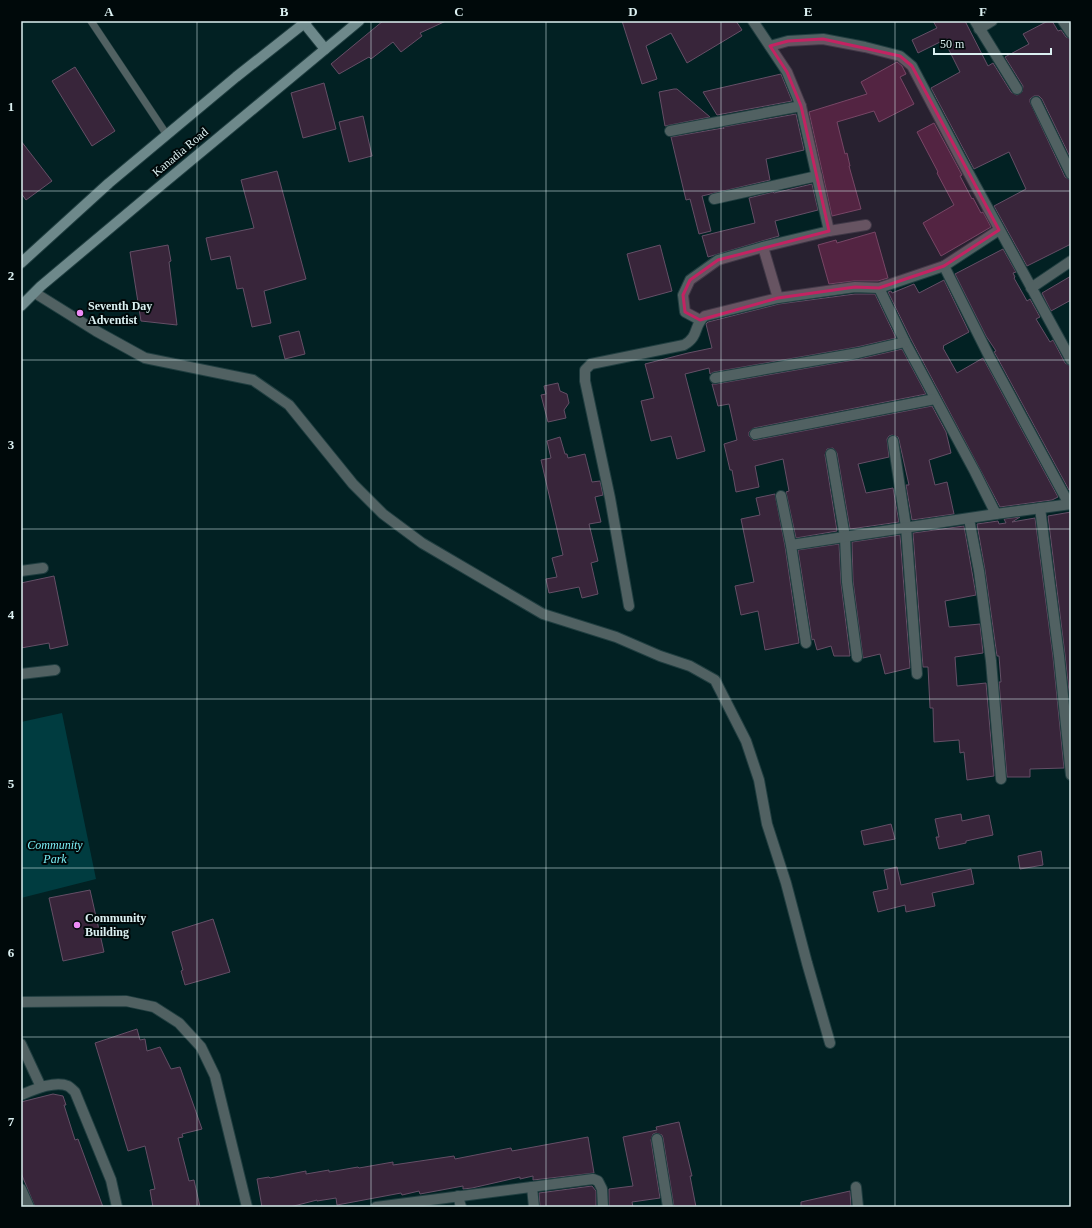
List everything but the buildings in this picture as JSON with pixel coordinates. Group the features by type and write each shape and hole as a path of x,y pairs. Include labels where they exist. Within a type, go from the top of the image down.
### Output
{"main road":[{"name":"Kanadia Road","path":"21,306 180,169 359,21"},
{"name":"Kanadia Road","path":"21,263 109,183 236,77 305,22"},
{"path":"305,22 325,49"}],"street":[{"path":"753,21 787,72 801,106 829,231"},
{"path":"992,21 977,25 1017,89"},
{"path":"1062,21 1071,33"},
{"path":"770,46 788,41 823,39 865,47 900,56 912,66 999,230 1071,360"},
{"path":"1036,102 1071,174"},
{"path":"670,131 801,106"},
{"path":"714,199 817,176"},
{"path":"700,320 685,312 683,294 690,280 718,260 763,247 829,231 866,225"},
{"path":"629,606 610,498 585,382 585,370 591,364 684,345 691,342 700,320 705,316 778,298 855,287 879,288 944,266 999,230"},
{"path":"763,247 778,298"},
{"path":"1031,288 1071,261"},
{"path":"790,545 1070,504 991,360 944,266"},
{"path":"879,288 905,342 996,514"},
{"path":"35,293 96,331 145,358 253,380 289,405 353,484 383,514 422,544 543,614 616,637 660,656 690,666 715,680 746,741 759,780 767,824 786,883 830,1043"},
{"path":"715,378 858,353 905,342"},
{"path":"755,434 935,399"},
{"path":"893,441 906,527 917,674"},
{"path":"831,454 845,537 847,582 857,657"},
{"path":"781,496 806,643"},
{"path":"1040,508 1059,656 1071,775"},
{"path":"969,519 979,571 991,661 1001,779"},
{"path":"21,571 43,568"},
{"path":"21,674 55,670"},
{"path":"21,1002 126,1001 154,1007 179,1023 201,1047 215,1076 247,1207"},
{"path":"21,1044 41,1087"},
{"path":"21,1095 41,1087 60,1084 68,1086 75,1092 111,1180 117,1207"},
{"path":"657,1139 668,1207"},
{"path":"376,1207 593,1179 598,1181 602,1189 603,1207"},
{"path":"856,1187 858,1207"},
{"path":"532,1188 534,1207"},
{"path":"21,1189 28,1207"},
{"path":"458,1196 461,1207"}],"lane":[{"path":"91,21 167,135"}],"highlighted area":[{"path":"823,39 900,56 912,66 999,230 944,266 879,288 855,287 778,298 700,320 685,312 683,295 690,280 718,260 829,231 801,106 787,72 770,46 788,41"}],"green space":[{"name":"Community Park","path":"62,713 96,879 21,898 21,722"}],"place":[{"name":"Seventh Day Adventist","path":"80,313"},
{"name":"Community Building","path":"77,925"}]}
